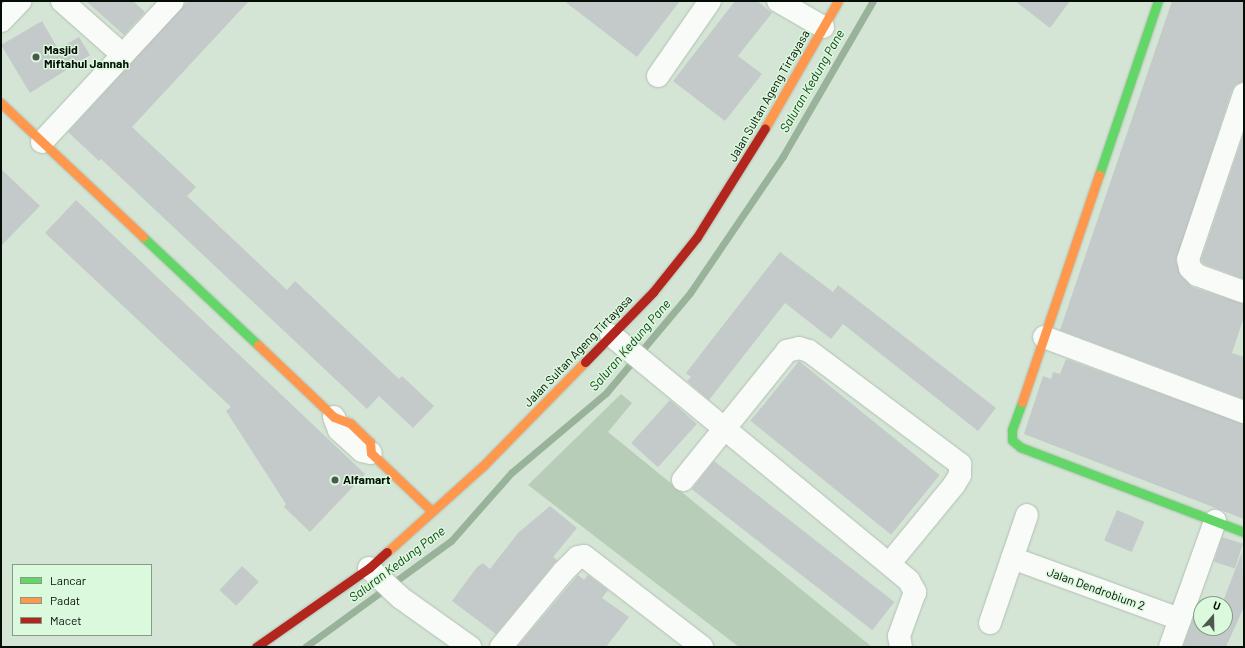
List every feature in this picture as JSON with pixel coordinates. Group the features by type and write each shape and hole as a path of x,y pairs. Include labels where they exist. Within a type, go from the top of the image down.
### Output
{"street":[{"path":"1,21 20,1"},
{"path":"62,1 123,55"},
{"path":"42,142 173,1"},
{"path":"658,76 710,1"},
{"path":"778,1 823,27"},
{"name":"Jalan Sultan Ageng Tirtayasa","path":"256,647 375,574 432,511 618,341 653,292 697,238 739,173 838,1"},
{"path":"1158,1 1012,430 1012,440 1020,447 1244,532"},
{"path":"1244,94 1188,259 1190,268 1198,275 1244,292"},
{"path":"1,103 334,417 339,430 362,451 371,453 432,511"},
{"path":"1044,337 1244,412"},
{"path":"618,341 909,581 915,592 899,636 901,647"},
{"path":"683,480 788,351 799,348 809,351 960,464 960,475 954,485 889,564"},
{"path":"990,623 1026,515"},
{"path":"1170,647 1215,521"},
{"path":"501,647 563,572 578,557 584,556 702,647"},
{"name":"Jalan Dendrobium 2","path":"1012,558 1180,619"},
{"path":"375,574 401,598 470,647"}],"green space":[{"path":"621,394 632,403 608,432 872,647 739,647 528,485"}],"building":[{"path":"86,1 133,1 145,12 124,35"},
{"path":"188,1 249,1 132,127 196,187 187,196 287,290 295,281 399,379 402,376 434,406 413,428 379,396 367,409 101,159 99,161 68,132"},
{"path":"564,1 680,1 637,57"},
{"path":"735,1 757,1 772,13 738,56 762,74 725,121 673,81"},
{"path":"1015,1 1070,1 1050,28"},
{"path":"1172,1 1244,1 1244,82 1236,84 1232,90 1176,261 1181,276 1192,287 1244,304 1244,317 1232,353 1244,357 1244,399 1060,330"},
{"name":"Masjid Miftahul Jannah","path":"42,21 58,49 79,37 90,55 30,93 1,45"},
{"path":"1244,133 1244,279 1204,264 1201,260"},
{"path":"1,169 40,206 1,246"},
{"path":"76,200 365,474 310,532 284,507 286,504 226,411 231,407 45,233"},
{"path":"780,252 833,292 838,285 996,408 978,431 843,324 831,339 785,303 709,400 687,381 691,377 686,373"},
{"path":"1066,359 1244,424 1244,519 1024,434 1043,376 1051,379 1053,372 1060,374"},
{"path":"799,361 940,475 891,535 751,421"},
{"path":"670,400 697,424 658,467 631,443"},
{"path":"714,461 894,602 872,630 692,489"},
{"path":"550,506 577,528 553,557 557,560 496,634 452,601 477,567 483,563 490,569 518,533"},
{"path":"1117,510 1145,522 1132,552 1104,540"},
{"path":"1222,537 1243,544 1235,569 1214,562"},
{"path":"1242,552 1244,607 1233,631 1233,596 1225,596"},
{"path":"242,566 259,582 236,606 219,590"},
{"path":"578,575 584,580 588,575 608,590 602,598 629,617 606,647 517,647"},
{"path":"1193,619 1193,636 1231,636 1226,647 1183,647"}],"waterway":[{"name":"Saluran Kedung Pane","path":"305,647 451,541 511,473 606,393 690,293 783,156 873,1"}],"traffic: fast":[{"path":"1099,175 1158,1"},
{"path":"143,237 258,345"},
{"path":"1022,402 1012,430 1012,440 1020,447 1244,532"}],"traffic: slow":[{"path":"765,128 838,1"},
{"path":"1,103 143,237"},
{"path":"1022,402 1099,175"},
{"path":"258,345 334,417 350,423 370,442 371,453 432,511"},
{"path":"387,552 484,465 585,362"}],"traffic: jam":[{"path":"585,362 653,292 697,237 765,128"},
{"path":"256,647 369,568 387,552"}],"place":[{"name":"Masjid Miftahul Jannah","path":"36,57"},
{"name":"Alfamart","path":"335,480"}]}
